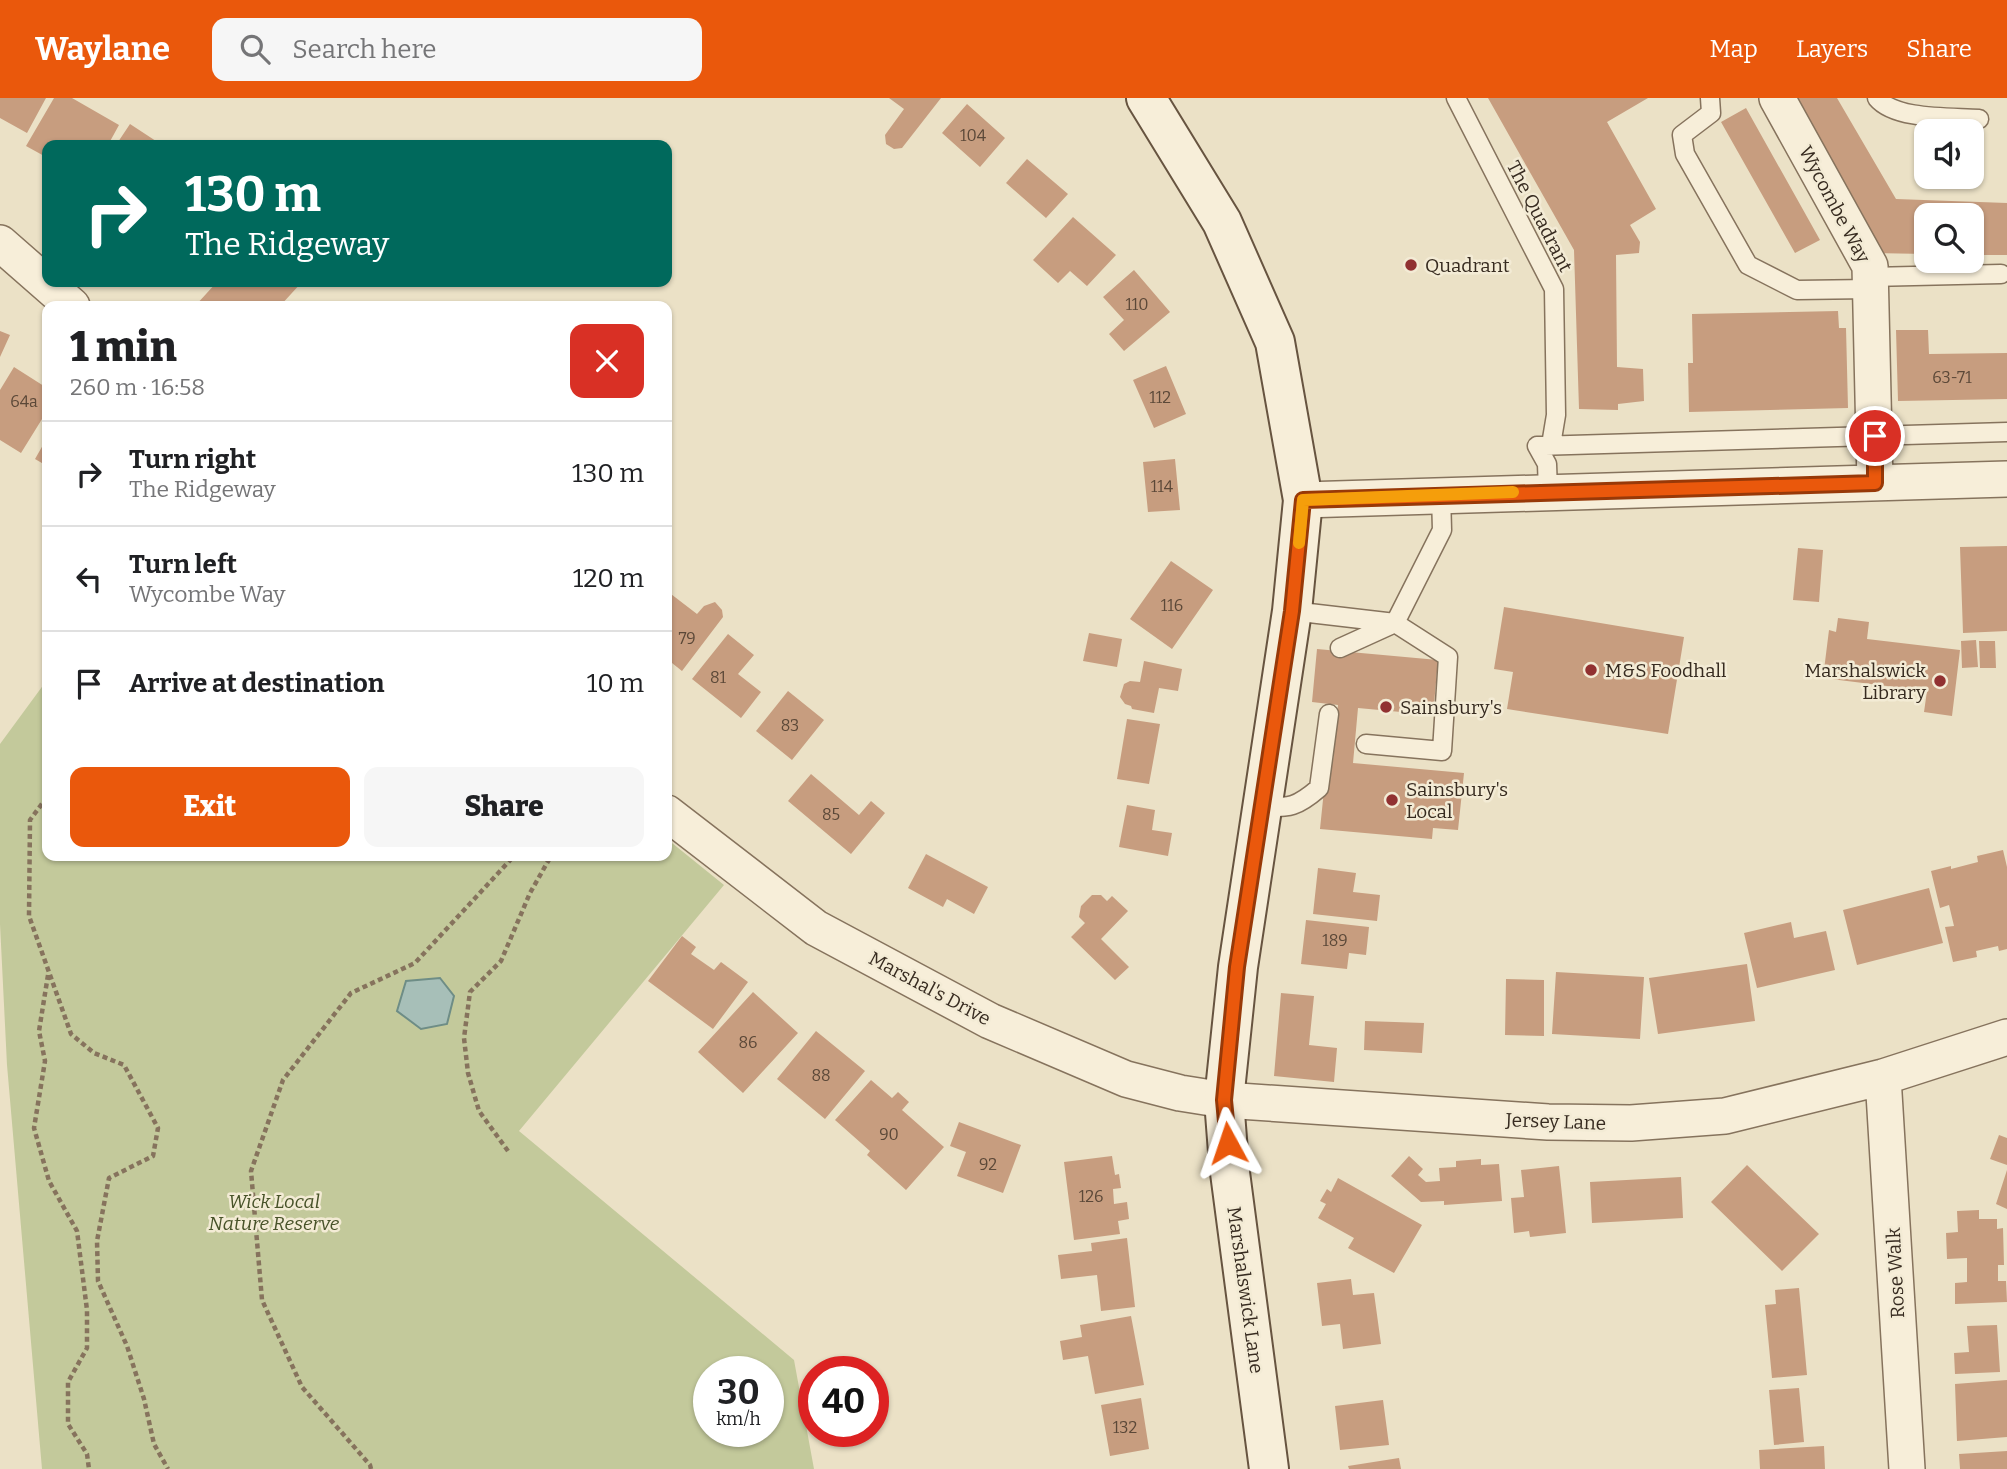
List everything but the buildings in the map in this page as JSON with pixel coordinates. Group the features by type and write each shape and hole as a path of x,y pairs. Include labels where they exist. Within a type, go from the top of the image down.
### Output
{"street":[{"name":"Marshalswick Lane","path":"1146,98 1222,222 1275,342 1303,500 1292,611 1237,967 1224,1100 1229,1165 1269,1469"},
{"name":"Wycombe Way","path":"1777,98 1870,266 1875,483"},
{"path":"0,243 42,280"},
{"path":"50,287 66,301"},
{"path":"1303,500 2007,480"},
{"name":"Marshal's Drive","path":"672,817 816,928 990,1021 1126,1079 1180,1094 1224,1100"},
{"name":"Jersey Lane","path":"1224,1100 1548,1122 1631,1123 1725,1116 1883,1077 2007,1037"},
{"name":"Rose Walk","path":"1883,1077 1907,1469"}],"lane":[{"name":"The Quadrant","path":"1456,98 1554,289 1556,415 1551,445 1537,446 1547,464 1548,491"},
{"path":"1710,98 1711,113 1682,135 1685,154 1748,265 1797,290 2000,274"},
{"path":"1877,98 1882,104 1896,111 1979,119"},
{"path":"1551,445 2007,432"},
{"path":"1340,648 1395,623 1442,530 1441,494"},
{"path":"1292,611 1395,623 1448,657 1442,751 1366,744"},
{"path":"1262,807 1289,808 1303,802 1319,788 1329,714"}],"path":[{"path":"42,804 30,820 29,916 48,974 71,1034 94,1053 124,1065 158,1128 153,1156 109,1178 97,1241 99,1281 127,1346 144,1399 154,1444 168,1469"},
{"path":"370,1469 370,1465 302,1387 262,1300 251,1171 283,1080 351,993 415,963 509,861"},
{"path":"508,1152 479,1111 468,1073 464,1038 470,992 501,961 530,893 548,861"},
{"path":"48,974 39,1031 45,1062 34,1128 50,1181 76,1231 87,1310 87,1348 68,1382 68,1424 87,1454 89,1469"}],"green space":[{"name":"Wick Local Nature Reserve","path":"42,687 42,861 672,861 672,843 724,885 519,1131 794,1360 798,1382 798,1447 810,1447 814,1469 42,1469 7,1065 0,924 0,744"}],"water":[{"path":"440,978 454,996 447,1024 421,1029 397,1011 406,981"}],"slow traffic":[{"path":"1299,543 1303,500 1513,492"}],"place":[{"name":"Quadrant","path":"1411,265"},
{"name":"M&S Foodhall","path":"1591,670"},
{"name":"Marshalswick Library","path":"1940,681"},
{"name":"Sainsbury's","path":"1386,707"},
{"name":"Sainsbury's Local","path":"1392,800"}],"route":[{"path":"1228,1143 1224,1100 1237,967 1292,611 1303,500 1875,483 1875,436"}]}
